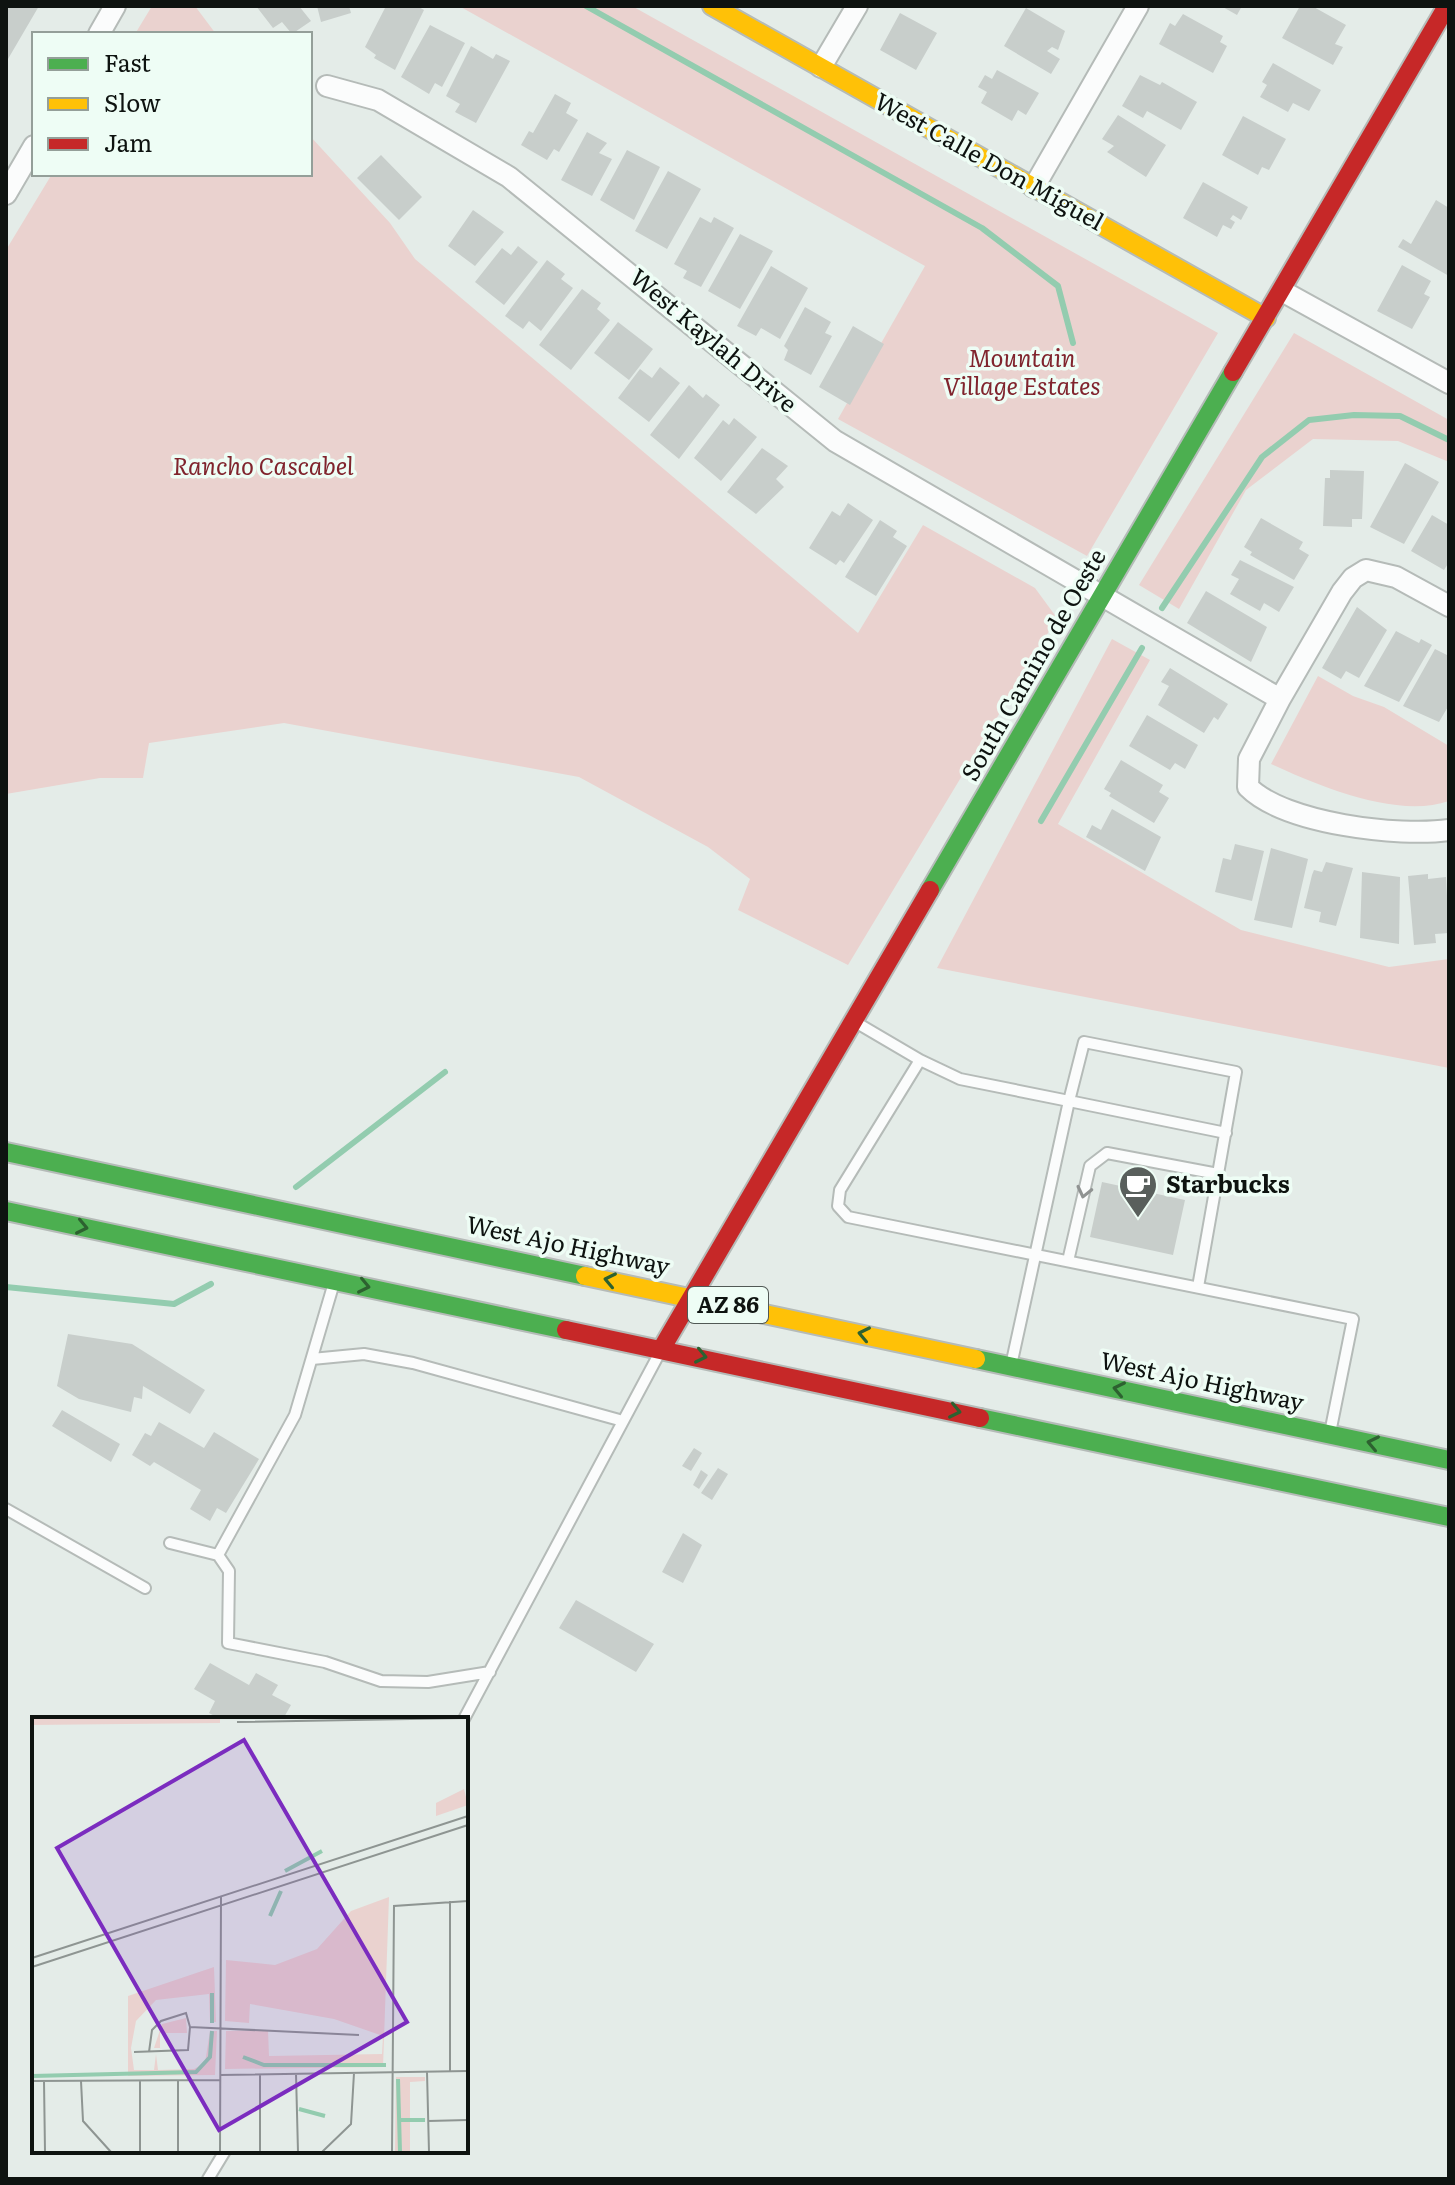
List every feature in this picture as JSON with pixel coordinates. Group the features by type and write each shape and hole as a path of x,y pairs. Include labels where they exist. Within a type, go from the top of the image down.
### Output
{"main road":[{"name":"West Calle Don Miguel","path":"712,6 1266,318"},
{"name":"South Camino de Oeste","path":"662,1348 1447,6"},
{"name":"West Ajo Highway","path":"6,1152 1449,1460"},
{"name":"AZ 86","path":"6,1211 1449,1517"}],"street":[{"path":"100,32 115,6"},
{"path":"821,67 857,6"},
{"path":"1034,187 1138,6"},
{"name":"West Kaylah Drive","path":"327,86 356,91 378,100 509,177 835,441 1280,699"},
{"path":"6,194 32,149"},
{"path":"1282,291 1449,383"},
{"path":"1449,606 1396,577 1366,570 1353,578 1280,699 1249,759 1242,789 1277,806 1328,820 1381,830 1449,830"}],"lane":[{"path":"853,1021 960,1079 1226,1133"},
{"path":"1011,1365 1084,1042 1236,1072 1198,1287"},
{"path":"920,1060 840,1190 838,1206 848,1217 1353,1319 1330,1434"},
{"path":"1068,1261 1090,1166 1107,1153 1218,1174"},
{"path":"218,1555 295,1415 334,1280"},
{"path":"465,1717 662,1348"},
{"path":"312,1359 364,1354 413,1363 623,1421"},
{"path":"6,1509 145,1588"},
{"path":"170,1543 218,1555 229,1571 228,1643 325,1662 381,1681 428,1682 490,1672"},
{"path":"208,2179 224,2153"}],"green space":[{"path":"152,6 195,6 214,32 136,32"},
{"name":"Mountain Village Estates","path":"459,6 632,6 1218,333 1087,556 838,419 925,266"},
{"name":"Rancho Cascabel","path":"312,138 390,223 415,259 858,633 923,525 1035,588 1057,618 848,965 738,910 750,879 708,847 579,777 284,723 149,743 143,778 100,778 6,794 6,250 51,176 312,176"},
{"path":"1294,333 1449,420 1449,462 1398,441 1313,439 1246,490 1179,609 1139,585"},
{"path":"1112,639 1150,660 1058,824 1241,930 1389,967 1449,959 1449,1068 937,968"},
{"path":"1318,676 1353,696 1384,707 1449,746 1449,801 1406,806 1382,803 1312,782 1271,764"}],"building":[{"path":"6,6 39,6 8,59 6,58"},
{"path":"256,6 299,6 311,21 295,32 290,32 282,22 273,28"},
{"path":"317,6 349,6 351,13 321,22"},
{"path":"386,6 417,6 424,10 395,70 374,58 376,55 365,47"},
{"path":"1221,6 1242,6 1237,15"},
{"path":"1300,6 1312,6 1346,25 1335,44 1343,47 1333,65 1282,38"},
{"path":"1026,8 1065,31 1058,50 1052,47 1047,51 1060,59 1051,74 1004,46"},
{"path":"900,13 937,33 916,70 880,50"},
{"path":"1183,14 1223,36 1220,42 1227,46 1213,73 1159,44 1170,23 1175,26"},
{"path":"430,25 465,43 442,87 435,83 429,94 401,77"},
{"path":"471,46 493,59 496,54 510,61 476,123 455,112 460,104 446,96"},
{"path":"1273,63 1321,90 1309,111 1293,103 1288,112 1260,97 1267,85 1262,82"},
{"path":"997,70 1039,93 1026,115 1018,110 1012,121 981,103 987,92 978,87 985,75 992,79"},
{"path":"1140,75 1160,85 1162,82 1197,102 1181,130 1147,111 1143,118 1122,106"},
{"path":"555,94 571,103 566,113 578,120 559,152 554,149 547,160 521,145 529,131 533,133"},
{"path":"1118,115 1166,145 1146,177 1107,152 1114,146 1102,139"},
{"path":"1243,116 1286,139 1269,170 1262,167 1258,175 1222,155"},
{"path":"587,132 607,143 599,153 612,159 592,196 561,180"},
{"path":"627,150 660,167 634,220 600,200"},
{"path":"381,155 422,197 399,220 357,178"},
{"path":"668,171 701,189 667,249 635,231"},
{"path":"1203,182 1248,207 1241,220 1233,215 1230,219 1235,222 1231,229 1223,225 1217,237 1183,218"},
{"path":"1436,200 1449,208 1449,276 1398,247 1403,239 1411,244"},
{"path":"473,210 504,232 475,266 448,246"},
{"path":"700,217 711,223 714,217 734,228 701,287 683,278 687,271 674,264"},
{"path":"740,234 773,251 740,309 708,291"},
{"path":"518,246 538,262 504,305 475,282 502,248 511,255"},
{"path":"547,260 565,274 561,279 573,288 541,331 529,321 523,329 505,316"},
{"path":"1402,265 1431,281 1424,294 1430,297 1412,329 1377,311"},
{"path":"771,266 808,288 780,339 761,328 756,336 737,326"},
{"path":"582,289 601,303 597,309 610,320 571,370 539,345"},
{"path":"805,307 831,322 825,333 832,336 811,375 784,360 788,350 784,346"},
{"path":"618,322 653,349 629,380 594,353"},
{"path":"853,326 884,344 850,405 819,387"},
{"path":"660,367 680,383 649,422 618,398 640,369 652,378"},
{"path":"689,385 703,398 706,394 720,405 679,459 650,435"},
{"path":"734,418 757,437 721,481 694,458 723,420 729,425"},
{"path":"762,448 788,466 776,479 784,487 756,514 727,492"},
{"path":"1405,463 1439,482 1404,544 1370,527"},
{"path":"1330,470 1364,471 1362,519 1352,519 1352,527 1323,526 1325,478 1330,478"},
{"path":"848,503 873,520 844,563 840,560 836,565 809,548 832,511 840,516"},
{"path":"1432,515 1449,525 1449,562 1444,570 1411,551"},
{"path":"1261,518 1303,542 1299,549 1309,555 1294,580 1250,555 1252,552 1244,547"},
{"path":"880,520 897,531 893,537 907,546 876,596 845,577"},
{"path":"1240,560 1294,587 1279,612 1264,603 1260,611 1230,594 1239,579 1231,575"},
{"path":"1206,591 1267,627 1251,662 1187,623"},
{"path":"1357,607 1387,630 1359,678 1346,671 1341,679 1322,668"},
{"path":"1396,631 1419,643 1421,639 1432,645 1399,702 1364,686"},
{"path":"1435,649 1449,656 1449,705 1439,722 1403,706"},
{"path":"1170,668 1228,704 1218,720 1214,717 1204,733 1158,705 1169,686 1161,682"},
{"path":"1147,715 1198,745 1185,769 1175,763 1170,770 1129,746"},
{"path":"1121,760 1163,785 1159,792 1169,798 1154,823 1109,796 1111,793 1104,789"},
{"path":"1112,809 1161,837 1145,871 1086,837 1092,825 1101,830"},
{"path":"1235,844 1264,851 1252,901 1215,892 1223,858 1231,860"},
{"path":"1271,848 1308,859 1292,928 1254,920"},
{"path":"1326,862 1353,868 1336,926 1319,922 1321,912 1304,908 1314,870 1322,872"},
{"path":"1362,872 1400,877 1399,944 1360,938"},
{"path":"1428,874 1428,879 1446,877 1449,933 1435,934 1436,943 1414,945 1408,876"},
{"name":"Starbucks","path":"1102,1182 1185,1200 1173,1255 1090,1237"},
{"path":"68,1334 132,1344 205,1390 190,1414 143,1386 142,1399 134,1397 131,1412 79,1399 57,1386"},
{"path":"62,1410 120,1444 111,1462 52,1426"},
{"path":"159,1422 204,1448 214,1432 259,1459 226,1513 217,1508 210,1521 190,1509 201,1490 154,1462 150,1466 132,1455 145,1433 151,1436"},
{"path":"694,1448 702,1453 691,1471 682,1466"},
{"path":"718,1468 728,1474 712,1500 701,1493"},
{"path":"701,1470 708,1475 699,1489 693,1485"},
{"path":"683,1533 702,1545 683,1583 662,1572"},
{"path":"576,1600 654,1644 636,1672 559,1628"},
{"path":"210,1663 249,1685 256,1673 278,1685 272,1695 291,1705 284,1717 216,1717 209,1713 215,1701 194,1689"}],"waterway":[{"path":"586,6 982,228 1058,286 1073,343"},
{"path":"1162,608 1262,457 1309,420 1354,415 1400,416 1449,440"},
{"path":"1041,821 1142,648"},
{"path":"296,1187 445,1072"},
{"path":"6,1287 174,1304 211,1284"}],"traffic: fast":[{"path":"930,890 1233,372"},
{"path":"6,1152 585,1276"},
{"path":"6,1211 566,1330"},
{"path":"976,1359 1449,1460"},
{"path":"980,1418 1449,1517"}],"traffic: slow":[{"path":"712,6 1266,318"},
{"path":"585,1276 976,1359"}],"traffic: jam":[{"path":"1233,372 1447,6"},
{"path":"662,1348 930,890"},
{"path":"566,1330 980,1418"}],"place":[{"name":"Starbucks","path":"1138,1219"}]}
